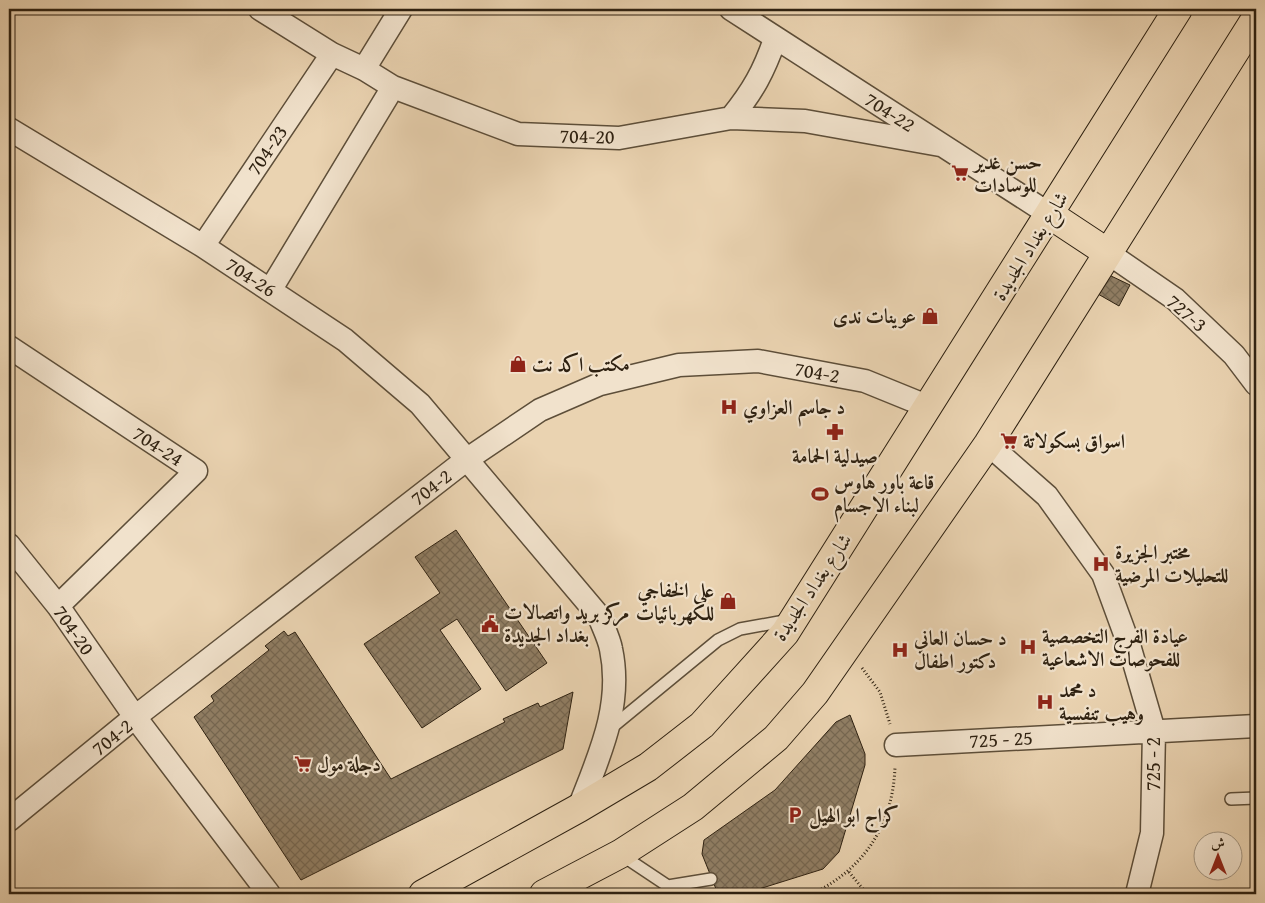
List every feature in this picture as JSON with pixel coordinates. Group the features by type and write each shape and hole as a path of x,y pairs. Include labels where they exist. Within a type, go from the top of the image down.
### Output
{"main road":[{"name":"شارع بغداد الجديدة","path":"423,894 579,808 648,767 702,726 785,633 1178,9"},
{"path":"544,894 620,854 694,807 776,738 815,693 988,444 1256,18"},
{"path":"1049,214 1108,253"}],"street":[{"name":"704-20","path":"260,9 332,54 364,69 392,87 518,134 619,138 731,118 805,121 940,145"},
{"path":"364,69 401,9"},
{"name":"704-22","path":"731,9 1049,214"},
{"path":"731,118 750,95 763,72 775,39"},
{"name":"704-23","path":"203,246 332,54"},
{"path":"271,289 392,87"},
{"name":"704-26","path":"9,129 203,246 271,289 345,340 420,404 599,616 611,646 616,677 609,730 579,808"},
{"name":"727-3","path":"1108,253 1175,299 1234,355 1256,384"},
{"name":"704-24","path":"9,347 196,471 58,606"},
{"name":"704-2","path":"9,820 135,717 466,460 540,410 600,384 679,365 758,361 865,380 928,407"},
{"name":"725 - 2","path":"988,444 1046,496 1103,574 1129,645 1154,732 1152,833 1138,894"},
{"name":"704-20","path":"9,545 58,606 135,717 269,894"},
{"name":"725 - 25","path":"896,745 1256,726"}],"lane":[{"path":"609,730 718,640 752,626 794,619"},
{"path":"1231,799 1256,798"},
{"path":"620,854 668,886 711,879"}],"path":[{"path":"812,894 849,872 878,835 894,791 896,745 880,692 846,648"},
{"path":"849,872 867,894"}],"building":[{"path":"1109,275 1130,285 1119,306 1098,294"},
{"name":"مركز بريد واتصالات بغداد الجديدة","path":"456,530 547,663 506,691 457,619 440,630 481,689 422,728 364,644 440,593 415,557"},
{"name":"دجلة مول","path":"284,631 288,636 295,632 391,779 505,722 503,719 538,703 540,707 573,692 563,749 301,880 194,717 214,701 211,696 269,650 265,646"},
{"name":"كراج ابو الهيل","path":"850,715 865,754 865,765 839,852 823,869 743,894 718,894 702,854 704,840 775,790 836,722"}],"place":[{"name":"حسن غدير للوسادات","path":"960,173"},
{"name":"عوينات ندى","path":"930,316"},
{"name":"مكتب اكد نت","path":"518,364"},
{"name":"د جاسم العزاوي","path":"729,407"},
{"name":"صيدلية الحمامة","path":"835,432"},
{"name":"اسواق بسكولاتة","path":"1009,441"},
{"name":"قاعة باور هاوس لبناء الاجسام","path":"820,494"},
{"name":"مختبر الجزيرة للتحليلات المرضية","path":"1101,564"},
{"name":"علي الخفاجي للكهربائيات","path":"728,601"},
{"name":"مركز بريد واتصالات بغداد الجديدة","path":"490,624"},
{"name":"عيادة الفرج التخصصية للفحوصات الاشعاعية","path":"1028,647"},
{"name":"د حسان العاني دكتور اطفال","path":"900,650"},
{"name":"د محمد وهيب تنفسية","path":"1045,702"},
{"name":"دجلة مول","path":"303,764"},
{"name":"كراج ابو الهيل","path":"795,815"}]}
